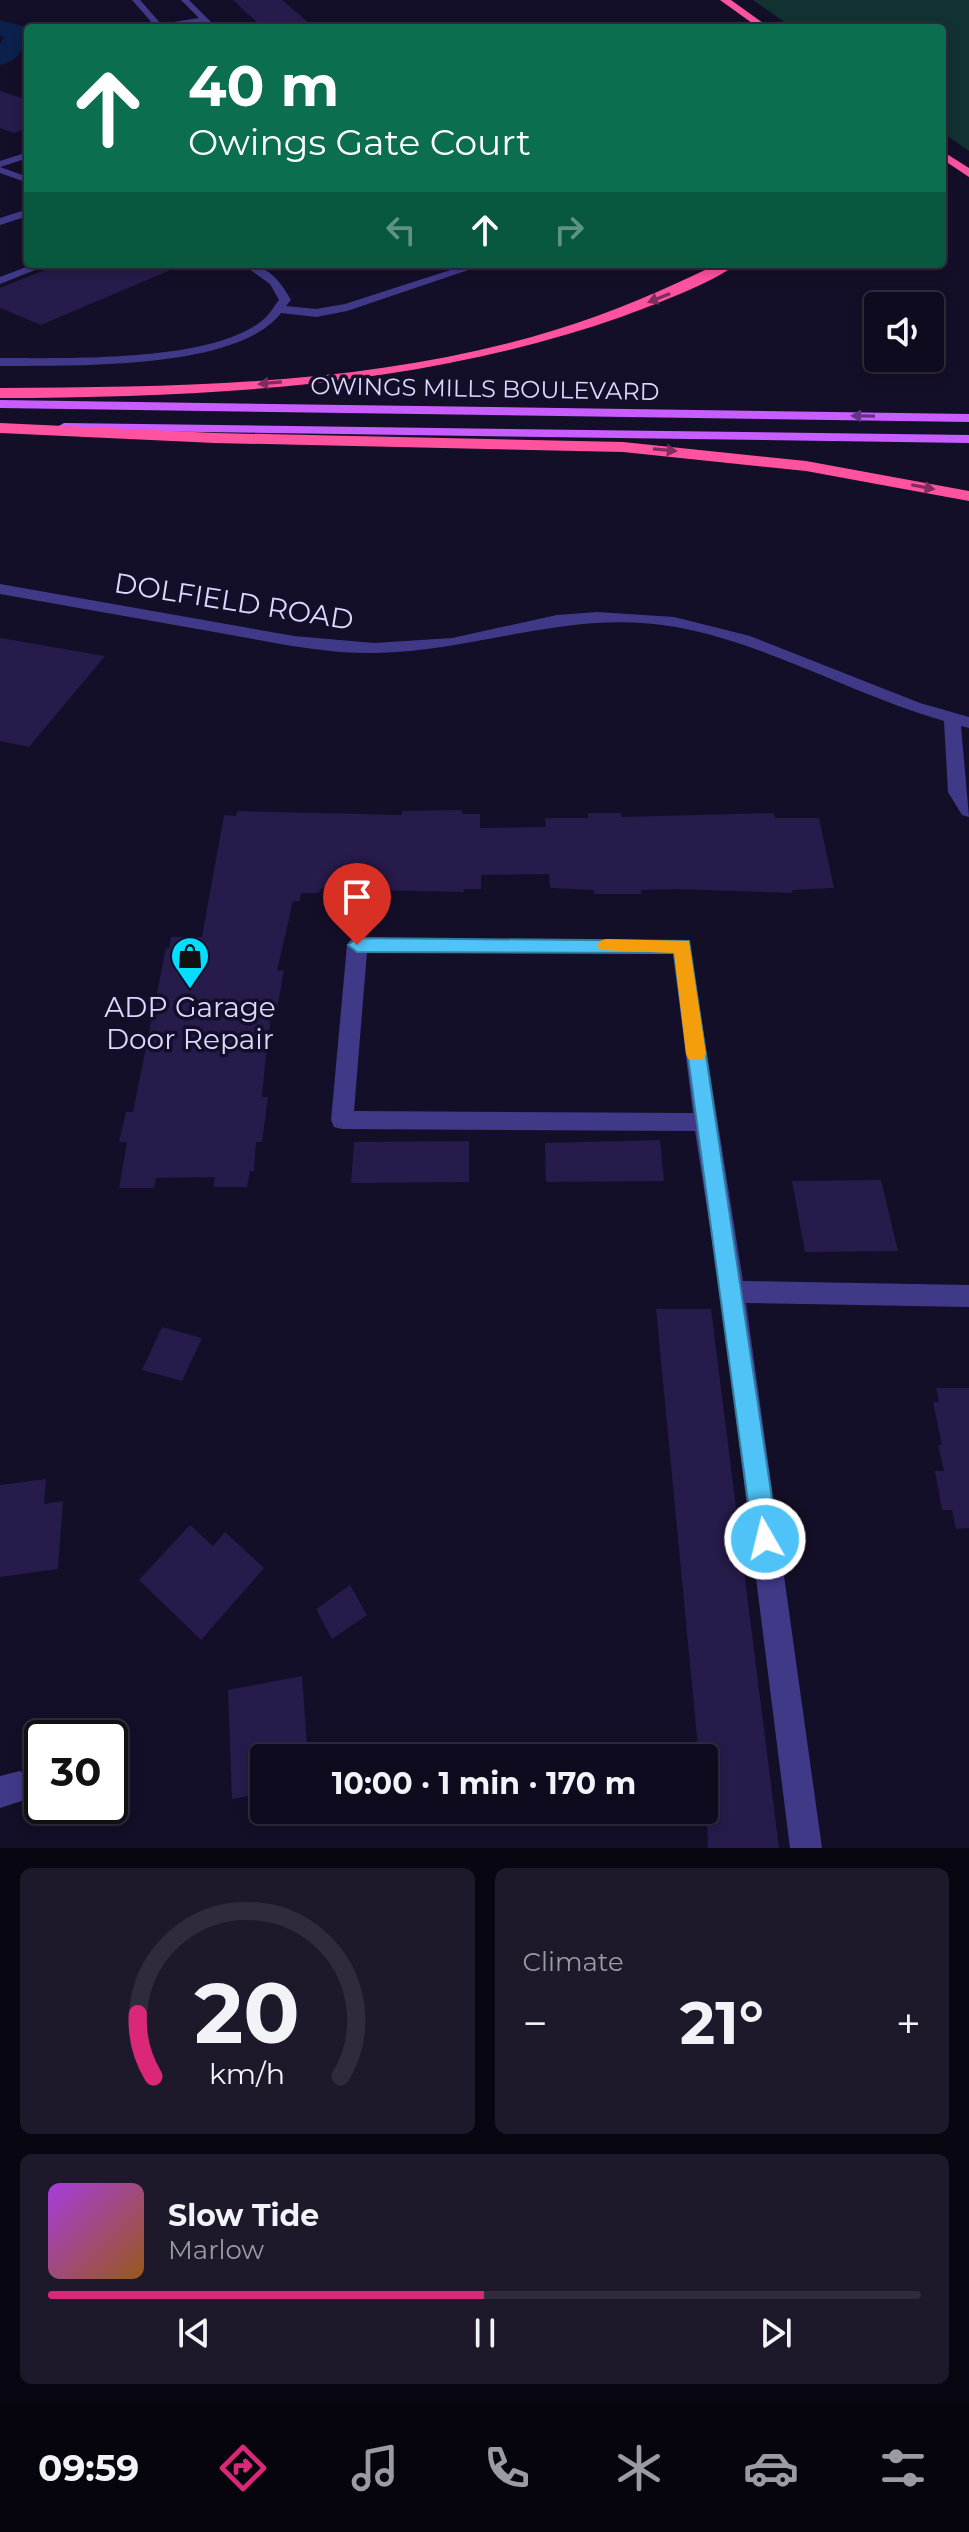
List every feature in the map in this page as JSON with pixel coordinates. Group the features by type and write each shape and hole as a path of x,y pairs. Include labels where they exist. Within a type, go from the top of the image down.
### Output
{"highway":[{"path":"713,0 740,24"},
{"path":"725,0 759,24"},
{"path":"946,157 969,173"},
{"path":"0,393 167,391 294,381 410,366 507,346 584,325 653,300 721,268"},
{"path":"0,427 215,438 623,447 806,466 969,496"}],"main road":[{"name":"OWINGS MILLS BOULEVARD","path":"0,404 969,418"},
{"path":"0,416 395,420 605,413"},
{"name":"OWINGS MILLS BOULEVARD","path":"0,427 969,439"}],"street":[{"path":"136,0 154,24"},
{"path":"185,0 208,24"},
{"path":"172,24 204,20"},
{"path":"0,167 24,157"},
{"path":"0,167 24,178"},
{"path":"0,222 24,213"},
{"path":"0,281 34,268"},
{"path":"0,362 117,358 196,351 254,332 269,324 285,300 282,291 253,268"},
{"path":"281,309 316,313 347,307 468,268"},
{"name":"DOLFIELD ROAD","path":"0,589 294,641 361,647 413,648 452,643 557,620 597,617 674,622 744,639 876,692 961,720"},
{"path":"961,720 957,792 969,811"},
{"path":"705,1122 342,1120 357,945 682,946 705,1122 732,1292 806,1848"},
{"path":"732,1292 969,1296"}],"green space":[{"path":"753,0 969,0 969,151 946,135 946,24 787,24"}],"building":[{"path":"233,0 282,0 310,24 259,24"},
{"path":"0,91 24,99 24,129 14,133 0,128"},
{"path":"50,268 176,268 41,325 0,308 0,288"},
{"path":"0,638 105,656 29,747 0,741"},
{"path":"462,810 462,814 480,814 480,828 546,827 545,818 588,818 588,813 621,813 621,817 774,813 775,818 819,818 834,888 792,890 793,893 676,889 641,890 641,894 594,894 594,890 550,888 549,874 481,875 481,889 463,889 464,892 320,889 319,893 301,893 300,901 293,901 277,971 284,970 277,1009 272,1009 262,1097 268,1097 262,1142 256,1142 254,1171 250,1171 247,1187 213,1187 215,1177 156,1178 154,1188 119,1188 127,1142 119,1142 126,1112 133,1112 166,948 169,948 171,937 202,937 224,815 236,816 237,811 402,815 402,811"},
{"path":"660,1140 664,1181 546,1182 545,1143"},
{"path":"469,1141 469,1182 351,1183 354,1142"},
{"path":"881,1180 898,1251 805,1252 792,1181"},
{"path":"656,1309 711,1309 779,1848 708,1848 707,1824 718,1824 718,1744 698,1744"},
{"path":"162,1327 202,1338 182,1381 142,1370"},
{"path":"936,1388 969,1388 969,1528 956,1529 952,1510 942,1510 935,1471 944,1471 933,1402 939,1402"},
{"path":"46,1479 44,1504 63,1501 58,1569 0,1577 0,1485"},
{"path":"190,1525 213,1546 225,1532 264,1568 201,1640 139,1580"},
{"path":"350,1585 367,1615 332,1639 316,1609"},
{"path":"302,1676 307,1744 250,1744 250,1796 232,1799 228,1690"}],"waterway":[{"path":"0,28 20,33 11,49 0,57"}],"slow traffic":[{"path":"606,945 682,946 696,1054"}],"place":[{"name":"ADP Garage Door Repair","path":"190,990"}],"route":[{"path":"357,945 682,946 765,1539"}]}
